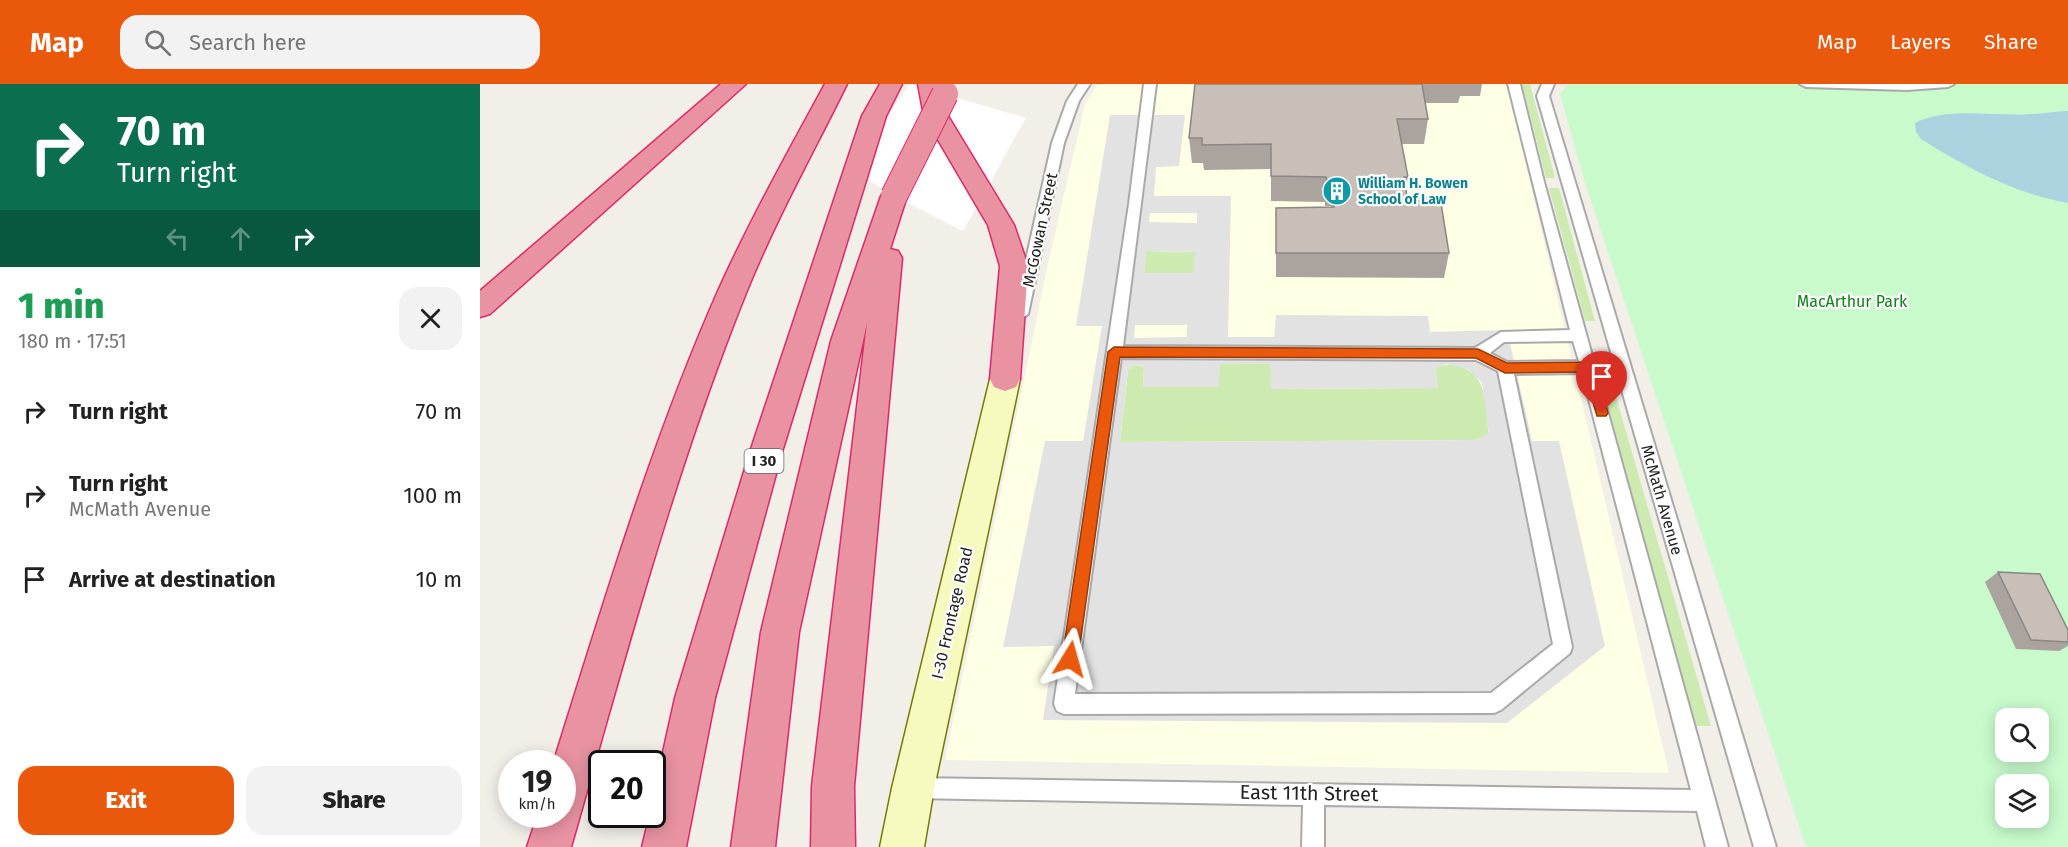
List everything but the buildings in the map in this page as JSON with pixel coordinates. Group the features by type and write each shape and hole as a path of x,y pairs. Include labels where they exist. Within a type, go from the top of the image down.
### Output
{"highway":[{"path":"480,307 735,84"},
{"path":"576,756 630,577 689,403 732,292 764,222 836,84"},
{"name":"I 30","path":"664,847 695,698 766,452 874,116 891,84"},
{"path":"942,87 936,116 1001,225 1014,266 1005,379"},
{"path":"753,847 780,632 846,341 894,196 942,87"},
{"path":"833,847 833,786 894,196"},
{"path":"549,847 555,828"}],"main road":[{"name":"I-30 Frontage Road","path":"902,847 913,788 1005,379"}],"lane":[{"name":"McGowan Street","path":"1005,379 1030,276 1058,143 1073,101 1084,84"},
{"path":"1150,84 1136,204 1064,704 1494,703 1563,647 1505,368"},
{"path":"1515,84 1538,182 1717,847"},
{"name":"McMath Avenue","path":"1548,84 1543,96 1765,847"},
{"path":"1806,84 1907,87 1948,84"},
{"path":"1478,354 1500,337 1581,335"},
{"path":"1114,352 1478,354 1505,368 1589,367"},
{"name":"East 11th Street","path":"913,788 1705,801"},
{"path":"1313,847 1314,793"}],"shaded area":[{"path":"1098,84 1507,84 1669,773 945,760 1048,264 1085,104"},
{"path":"1110,115 1185,115 1179,166 1156,167 1154,196 1231,196 1228,337 1274,337 1276,315 1428,316 1430,332 1507,330 1532,441 1559,441 1605,646 1507,723 1043,720 1054,646 1003,647 1045,441 1083,441 1102,326 1076,326","holes":["1150,213 1197,213 1197,223 1149,222","1147,251 1195,252 1193,273 1144,273","1135,325 1187,325 1187,337 1134,338","1220,364 1270,364 1271,389 1438,388 1435,368 1446,364 1468,369 1482,383 1489,433 1476,440 1120,442 1128,370 1135,365 1144,367 1143,387 1219,387"]}],"green space":[{"path":"1522,84 1530,84 1555,178 1546,178"},
{"name":"MacArthur Park","path":"1568,84 2068,84 2068,847 1806,847 1585,183 1560,94"},
{"path":"1549,188 1559,188 1595,321 1585,321"},
{"path":"1146,251 1195,252 1194,273 1144,273"},
{"path":"1220,364 1271,364 1271,389 1438,388 1435,368 1446,365 1458,366 1468,370 1480,384 1486,403 1489,434 1476,440 1120,442 1128,370 1135,365 1144,367 1143,387 1218,387"},
{"path":"1601,390 1614,390 1711,726 1694,726"}],"water":[{"path":"2068,111 2068,203 2029,193 1973,169 1921,139 1916,132 1915,123 1956,113 2017,115"}],"pier":[{"path":"910,84 1026,118 963,231 894,196 850,169"}],"place":[{"name":"William H. Bowen School of Law","path":"1337,191"}],"route":[{"path":"1070,659 1114,352 1478,354 1505,368 1589,367 1602,413"}]}
